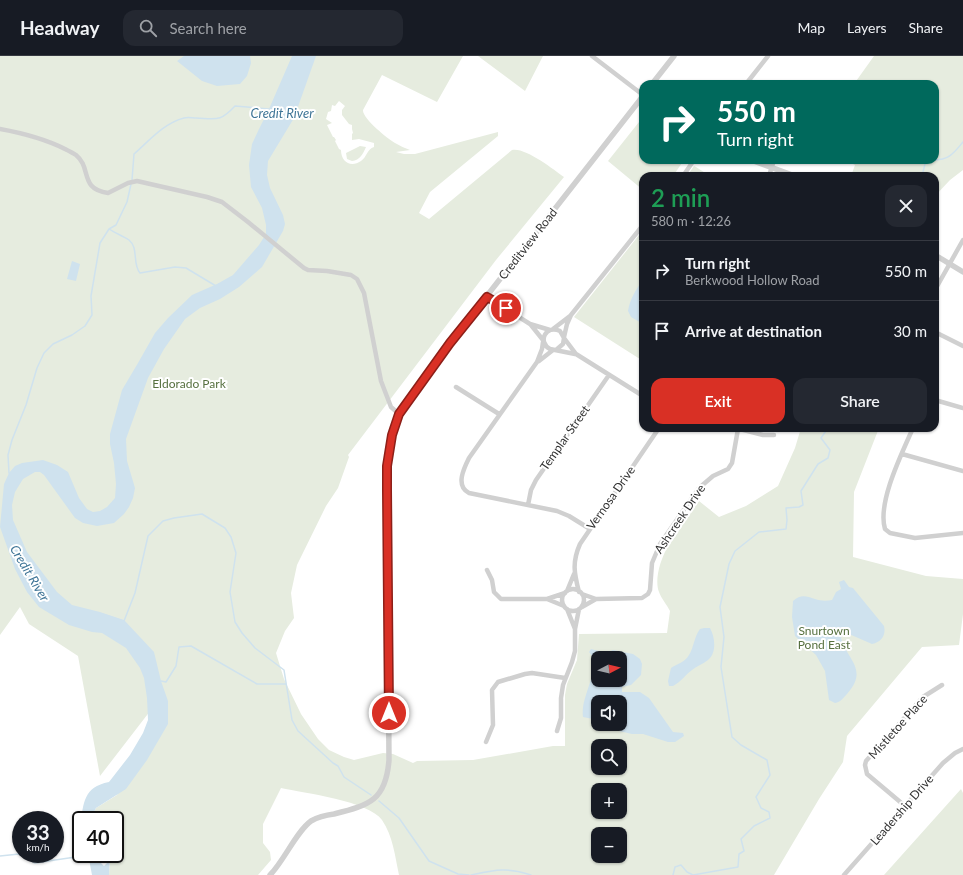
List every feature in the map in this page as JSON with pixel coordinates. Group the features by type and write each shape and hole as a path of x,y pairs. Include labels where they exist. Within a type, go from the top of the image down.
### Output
{"street":[{"path":"592,56 639,93"},
{"path":"655,80 674,56"},
{"path":"749,80 768,56"},
{"name":"Creditview Road","path":"270,875 311,821 320,817 360,808 366,805 378,796 386,781 388,760 387,466 392,435 399,414 450,343 639,101"},
{"path":"0,129 20,133 53,143 76,154 81,160 89,183 97,190 108,193 128,183 137,181 207,196 222,202 304,268 308,270 327,271 351,276 357,279 364,293 381,380 391,407 399,414"},
{"path":"762,164 784,172"},
{"path":"770,172 773,164"},
{"path":"537,362 563,344 566,327 571,315 639,230"},
{"path":"939,283 963,240"},
{"path":"939,258 963,272"},
{"path":"487,297 530,324 560,331 576,354"},
{"path":"571,315 544,334 542,350 537,362 499,414 466,464 462,473 462,484 466,491 470,493 560,512 590,529"},
{"path":"530,324 547,348 576,354 639,394"},
{"path":"939,334 963,346"},
{"name":"Templar Street","path":"528,505 531,490 536,480 609,375"},
{"path":"456,387 499,414"},
{"path":"939,401 963,408"},
{"name":"Vernosa Drive","path":"566,592 574,574 577,551 590,529 656,432"},
{"name":"Ashcreek Drive","path":"580,593 596,599 642,598 648,594 650,590 652,563 660,544 699,488 710,478 730,467 732,463 736,432"},
{"path":"752,432 763,435 774,435"},
{"path":"911,432 884,502 885,529 890,533 915,538 963,533"},
{"path":"902,454 963,471"},
{"path":"487,570 492,580 494,592 501,599 547,599 573,590 580,593 584,600 580,608 575,629 574,657 565,678 561,698 561,718 557,731"},
{"name":"Vernosa Drive","path":"574,574 580,593"},
{"path":"566,592 562,599 575,629"},
{"path":"547,599 573,611 580,608"},
{"name":"Ashcreek Drive","path":"580,608 596,599"},
{"path":"486,742 493,725 492,690 496,683 529,673 565,678"},
{"name":"Mistletoe Place","path":"905,806 867,774 865,765 866,761 923,697 942,685"},
{"name":"Leadership Drive","path":"844,875 943,763 955,753 963,749"}],"green space":[{"path":"0,56 463,56 437,102 382,75 363,110 364,114 371,123 382,133 395,143 410,150 396,152 404,154 415,154 498,132 498,136 430,192 419,213 429,219 512,150 518,150 531,155 564,177 496,260 348,455 349,457 338,488 326,506 297,565 291,593 294,618 285,631 276,653 284,679 301,714 318,739 329,750 354,760 383,753 393,754 413,763 417,761 473,760 553,746 565,746 565,695 567,684 577,660 579,634 667,633 670,611 660,594 657,581 661,563 667,548 699,501 719,517 746,506 778,486 795,448 800,432 877,432 854,492 853,557 926,576 963,579 963,614 959,645 922,647 847,736 843,762 819,799 774,875 399,875 389,833 382,820 375,813 350,803 320,795 281,788 263,824 263,843 270,852 271,860 258,875 109,875 110,863 124,863 124,811 94,811 96,808 117,795 164,693 100,776 78,656 29,624 20,607 0,635","holes":["339,101 345,106 342,110 342,115 349,124 352,125 352,140 359,139 374,143 374,147 370,149 363,159 354,164 347,163 343,158 341,150 339,149 335,141 336,140 327,125 332,123 326,119 328,112 331,111 332,105 335,106"]},
{"path":"478,56 543,56 525,91"},
{"path":"874,56 963,56 963,170 950,180 939,192 939,172 852,172 855,165 853,164 939,164 939,80 857,80"},
{"path":"639,122 639,164 681,164 676,172 639,172 639,187 608,161"},
{"path":"360,146 366,147 359,158 352,161 347,159 346,153"},
{"path":"694,166 704,172 690,172"},
{"path":"639,235 639,358 574,317"},
{"path":"961,789 963,793 963,875 884,875"}],"water":[{"path":"184,56 250,56 251,63 247,76 240,84 217,86 202,81 177,61"},
{"name":"Credit River","path":"292,56 316,56 294,118 268,161 267,175 270,188 283,215 285,224 283,231 262,267 239,287 220,299 200,308 185,319 164,349 148,378 126,439 127,461 135,488 129,507 114,523 97,526 83,523 75,518 44,475 40,472 35,472 23,479 15,492 12,505 13,520 27,552 57,592 72,605 124,620 154,652 161,681 168,701 168,724 147,760 126,789 96,808 94,811 83,811 86,797 89,792 100,784 109,782 130,755 143,733 148,720 144,678 140,668 126,648 102,633 92,632 69,625 39,607 27,592 15,569 0,527 4,484 9,473 15,466 22,463 43,460 57,465 68,472 79,498 87,509 93,512 100,511 107,507 115,498 116,484 110,434 122,390 155,333 168,318 192,295 233,275 259,245 266,234 266,225 262,208 251,187 249,165 252,144"},
{"path":"72,261 80,264 76,281 67,279"},
{"path":"639,286 639,322 631,317 628,311 630,302"},
{"path":"844,580 849,587 853,588 884,626 884,635 881,640 872,644 849,634 843,634 841,638 854,665 856,678 847,694 840,701 835,703 829,700 825,671 816,655 795,636 792,617 793,601 804,596 817,600 832,600 836,592 841,589 839,582"},
{"path":"710,628 713,636 714,649 711,657 692,670 676,684 669,686 668,681 671,668 687,657 691,652 698,632 700,629"},
{"path":"591,649 598,651 591,651 591,655 589,652"},
{"path":"627,653 633,654 640,659 642,664 641,675 631,685 627,686"},
{"path":"591,680 591,687 622,687 622,692 640,692 649,698 673,732 683,733 684,736 675,742 668,742 643,734 632,734 619,731 627,731 627,695 591,695 591,719 583,717 584,701"},
{"path":"90,863 101,863 104,866 107,863 110,863 109,875 92,875"}],"waterway":[{"path":"132,180 134,154 163,128 177,120 186,118 218,118 226,115 235,106 269,109"},
{"path":"939,160 951,155 963,142"},
{"path":"923,172 925,164"},
{"path":"9,473 8,455 12,440 26,405 37,368 44,353 53,344 72,335 85,326 92,315 91,296 100,243 109,229 116,225 127,202 131,184"},
{"path":"109,229 132,243 135,252 136,265 140,273 175,267 186,268 216,286"},
{"path":"693,875 738,867 739,854 744,851 741,839 754,826 770,818 769,812 761,808 756,797 770,775 767,760 741,745 732,737 721,667 724,637 720,607 729,564 735,551 759,532 786,529 786,508 799,507 803,505 801,491 818,464 828,458 830,450 821,438 825,432"},
{"path":"124,621 135,593 148,536 163,521 202,514 225,528 231,537 236,553 230,592 235,622 255,648 284,670 292,720 298,731 338,766 344,777 371,795"},
{"path":"161,681 166,682 176,666 179,647 191,646 257,684 286,684"},
{"path":"379,801 399,818 429,861 458,874 469,875"},
{"path":"0,856 19,854 35,863 72,858"},
{"path":"673,875 675,867 681,865 687,872 693,875"},
{"path":"471,875 501,870 523,872 531,875"}],"route":[{"path":"389,713 387,466 392,435 399,414 450,343 487,297 506,308"}],"park label":[{"name":"Eldorado Park","path":"189,384"},
{"name":"Snurtown Pond East","path":"824,638"}]}
